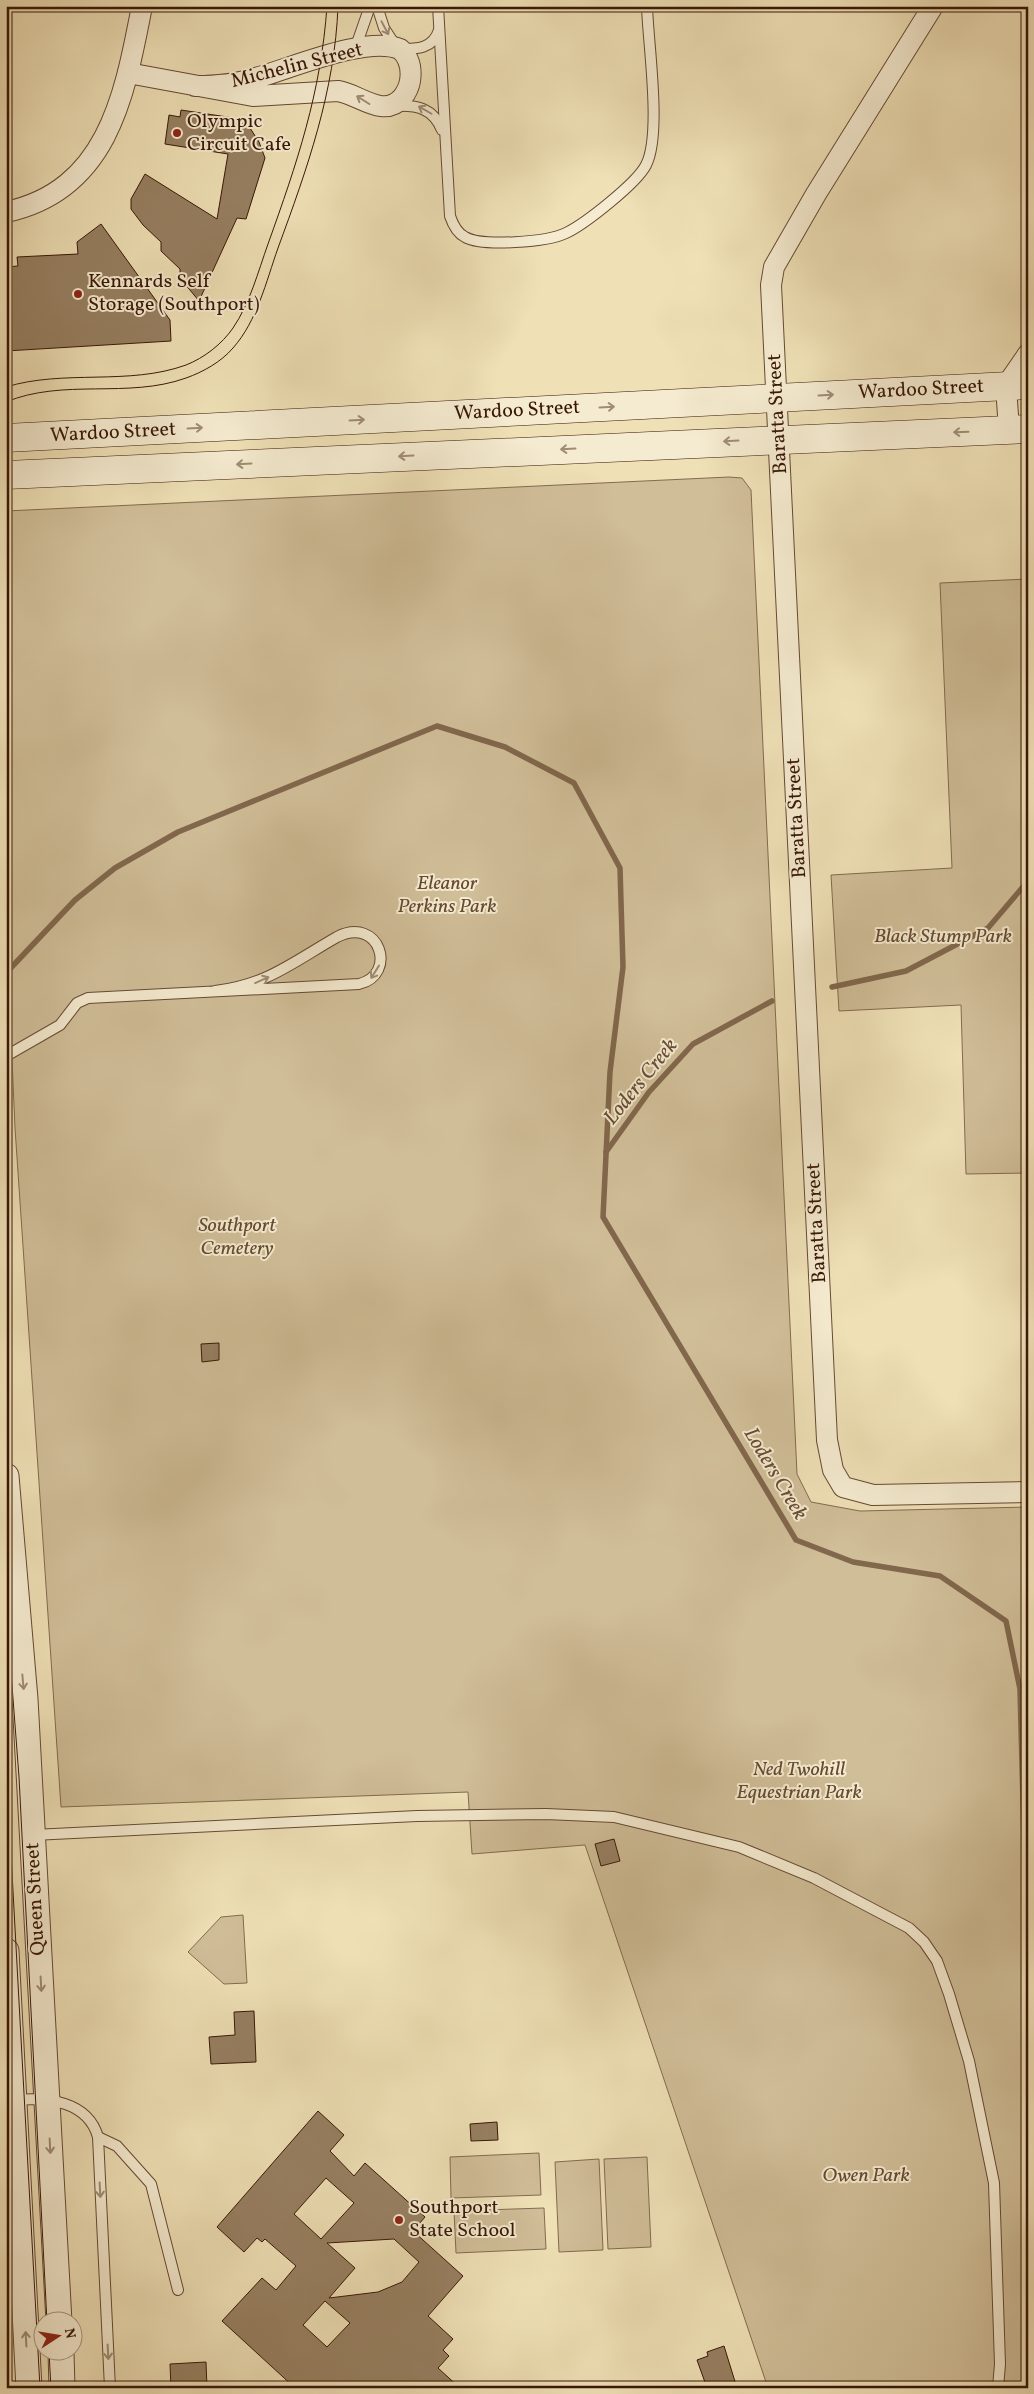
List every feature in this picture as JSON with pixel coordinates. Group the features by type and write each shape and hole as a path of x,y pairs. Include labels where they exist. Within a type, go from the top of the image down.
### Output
{"main road":[{"name":"Wardoo Street","path":"6,438 1017,386"},
{"name":"Wardoo Street","path":"6,475 1018,429"}],"street":[{"path":"6,212 34,203 59,190 79,174 96,154 111,127 122,98 142,6"},
{"name":"Baratta Street","path":"933,6 816,194 774,267 771,285 827,1440 833,1470 843,1487 873,1495 1028,1492"},
{"name":"Michelin Street","path":"195,86 236,83 313,58 354,50 379,46 398,48"},
{"path":"386,106 400,100 410,85 409,64 406,55 398,48"},
{"name":"Michelin Street","path":"128,73 253,96 333,90 352,94 372,105 386,106"},
{"path":"1018,429 1017,386 1028,354"},
{"name":"Queen Street","path":"6,1476 25,1699 58,2312"},
{"name":"Queen Street","path":"6,1951 29,2388"},
{"path":"61,2362 62,2388"}],"lane":[{"path":"354,50 370,6"},
{"path":"377,6 384,28 398,48 428,46 434,40 439,28"},
{"path":"438,6 450,216 455,229 463,236 474,241 511,242 558,236 572,229 636,180 646,165 651,153 653,122 647,6"},
{"path":"386,106 415,105 427,110 438,120 445,143"},
{"path":"6,1056 60,1025 74,1006 84,999 363,984 371,979 377,971 380,962 380,952 375,940 369,935 349,932 337,937 260,982 240,988 215,991"},
{"path":"33,1835 417,1816 546,1814 614,1817 738,1847 814,1878 909,1928 924,1942 937,1962 949,1994 968,2061 994,2183 1000,2364 998,2388"},
{"path":"14,2100 47,2100 68,2105 85,2114 95,2126 98,2137 110,2388"},
{"path":"98,2137 117,2146 151,2184 178,2290"}],"green space":[{"path":"729,477 742,478 751,490 797,1474 811,1502 860,1511 1028,1507 1028,2388 768,2388 585,1845 472,1854 468,1792 61,1807 15,1128 10,1013 6,901 6,511"},
{"name":"Black Stump Park","path":"1028,579 1028,1173 966,1174 961,1005 839,1011 831,875 952,868 940,583"},
{"path":"243,1915 247,1983 224,1984 188,1952 221,1917"},
{"path":"539,2153 541,2195 451,2198 450,2157"},
{"path":"647,2157 651,2247 608,2249 604,2159"},
{"path":"599,2159 603,2250 559,2252 555,2162"},
{"path":"544,2208 546,2249 456,2253 454,2211"}],"building":[{"path":"181,110 234,118 250,128 259,142 265,158 246,219 237,218 199,301 180,278 180,269 161,251 161,242 143,225 131,209 131,199 145,174 217,219 228,154 165,144 169,115 180,117"},
{"name":"Kennards Self Storage (Southport)","path":"101,224 170,320 171,341 6,351 6,267 18,266 17,257 78,254 77,242"},
{"path":"219,1343 219,1360 202,1362 201,1344"},
{"path":"614,1839 620,1861 601,1866 595,1844"},
{"path":"254,2011 256,2062 211,2064 209,2037 235,2035 234,2012"},
{"path":"318,2111 344,2135 330,2151 354,2176 365,2163 425,2217 413,2231 463,2276 428,2316 453,2339 443,2350 449,2356 438,2368 460,2388 295,2388 222,2321 262,2278 276,2290 296,2266 265,2239 262,2242 257,2238 244,2252 217,2227","holes":["326,2178 354,2203 321,2239 294,2214","394,2239 419,2262 402,2282 378,2292 329,2298 355,2268 327,2243","325,2301 350,2323 327,2347 303,2325"]},
{"path":"497,2122 498,2140 471,2141 470,2124"},
{"path":"724,2346 737,2388 707,2388 697,2360 708,2356 707,2352"},
{"path":"206,2362 207,2388 171,2388 170,2364"}],"waterway":[{"name":"Loders Creek","path":"6,973 75,900 115,868 178,832 437,726 505,747 574,783 620,868 623,967 610,1072 603,1217 796,1540 853,1562 940,1576 1006,1621 1020,1689 1028,1986"},
{"name":"Loders Creek","path":"832,987 906,971 988,928 1028,881"},
{"name":"Loders Creek","path":"606,1152 649,1092 693,1044 772,1001"}],"tram line":[{"path":"6,387 50,379 142,375 164,371 199,359 229,334 239,318 253,287 298,156 319,68 327,6"},
{"path":"6,402 50,391 141,387 164,384 205,370 223,358 233,348 248,326 260,301 309,159 318,129 331,69 336,38 338,6"},
{"path":"6,1607 19,1777 46,2312"},
{"path":"6,1762 40,2388"},
{"path":"50,2362 51,2388"}],"place":[{"name":"Olympic Circuit Cafe","path":"177,133"},
{"name":"Kennards Self Storage (Southport)","path":"78,294"},
{"name":"Southport State School","path":"399,2220"}],"park label":[{"name":"Eleanor Perkins Park","path":"447,896"},
{"name":"Southport Cemetery","path":"237,1238"},
{"name":"Ned Twohill Equestrian Park","path":"799,1782"},
{"name":"Owen Park","path":"866,2176"}]}
